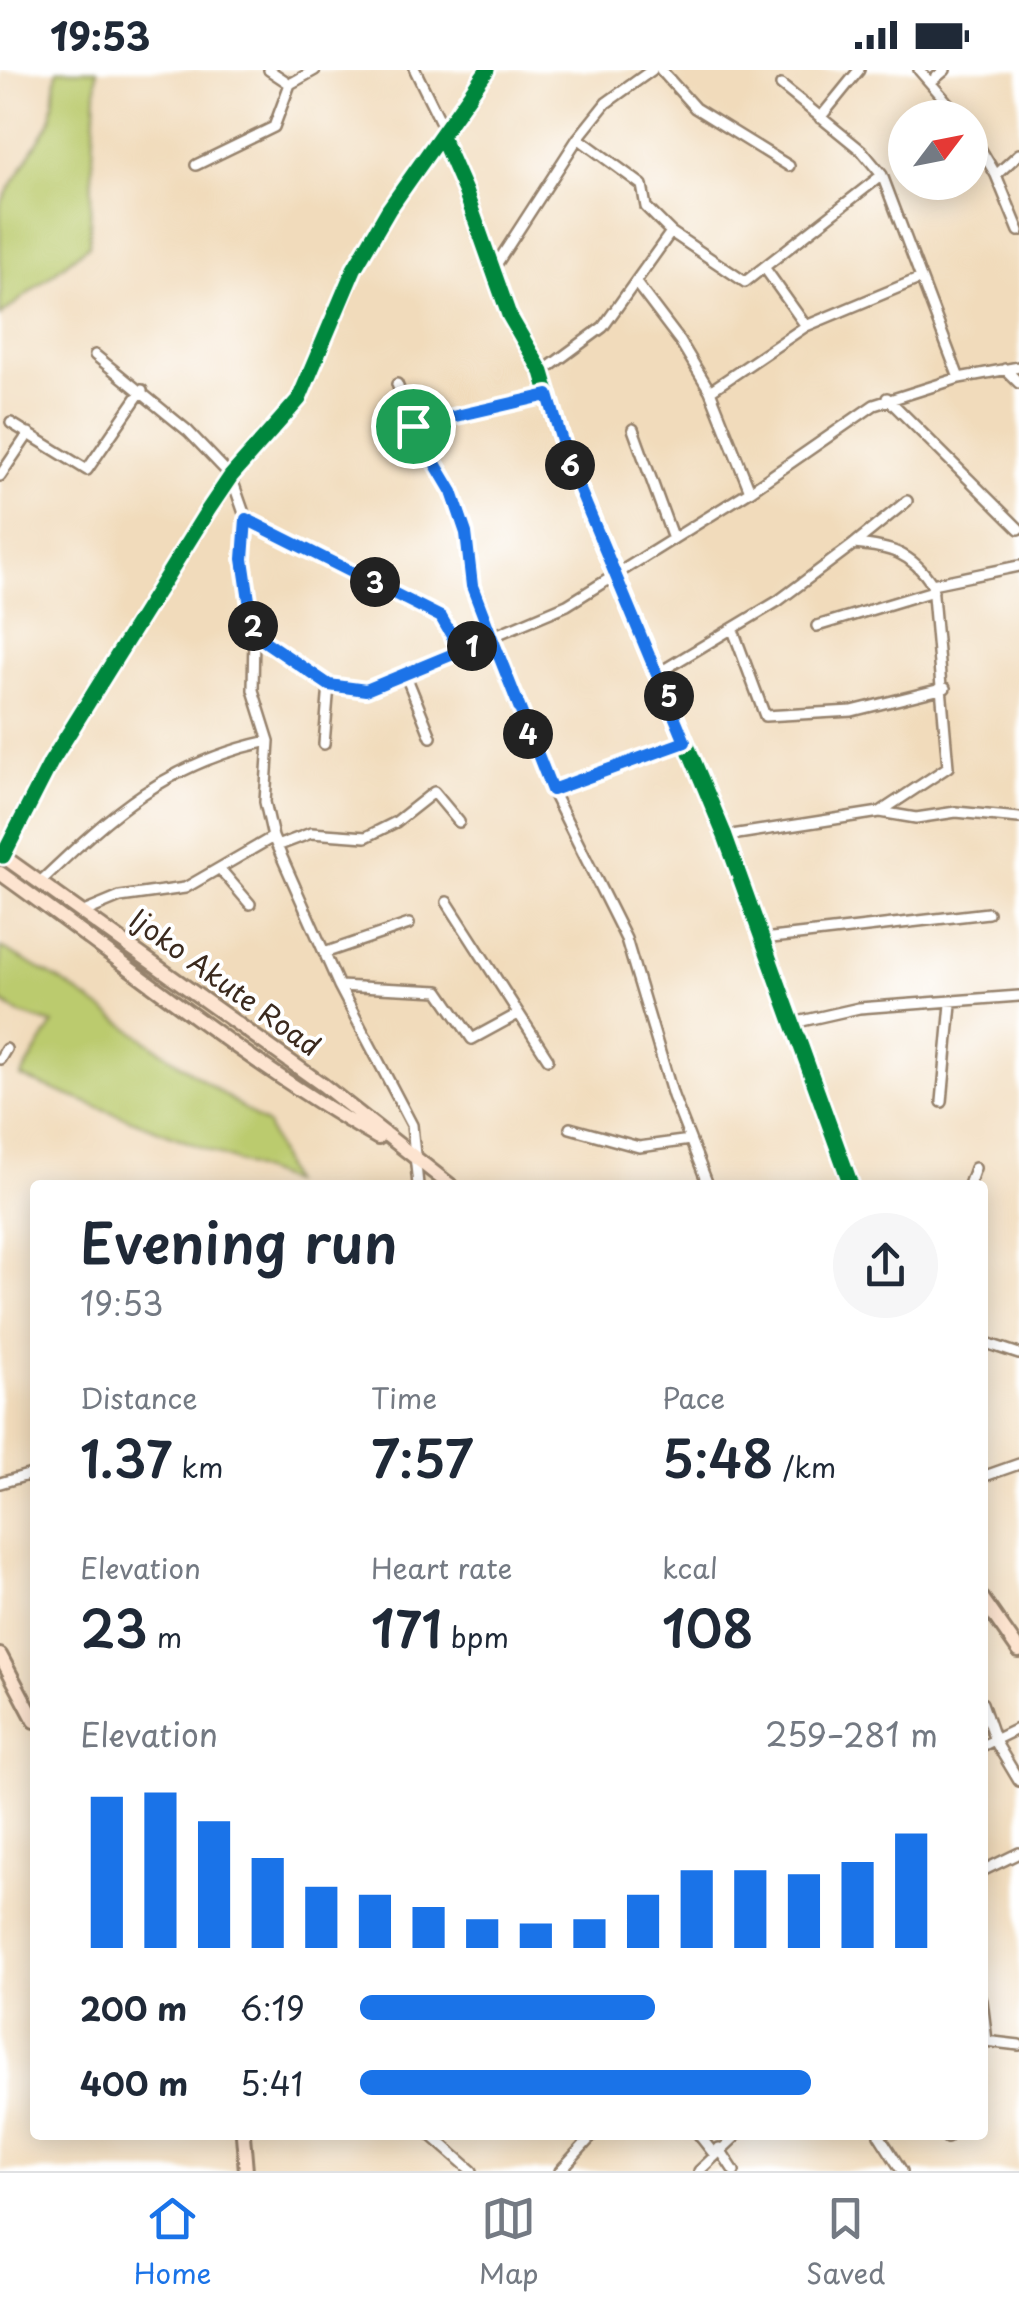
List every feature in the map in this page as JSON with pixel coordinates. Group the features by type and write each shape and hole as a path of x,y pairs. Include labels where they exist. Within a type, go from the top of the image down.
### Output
{"main road":[{"name":"Ijoko Akute Road","path":"3,847 40,882 322,1085 443,1180"},
{"name":"Ijoko Akute Road","path":"0,873 318,1104 415,1159"},
{"path":"988,1606 1019,1650"},
{"path":"0,1655 30,1712"},
{"path":"243,2140 246,2171"}],"street":[{"path":"269,70 290,84"},
{"path":"196,164 274,127 290,84 315,70"},
{"path":"415,70 443,134 509,315 542,372 568,461 660,672 725,836 848,1180"},
{"path":"3,847 61,746 231,476 299,399 354,269 389,209 486,70"},
{"path":"494,268 578,138 606,103 652,70"},
{"path":"661,70 695,108 789,166"},
{"path":"820,118 859,70"},
{"path":"919,70 947,100"},
{"path":"932,80 945,70"},
{"path":"781,85 862,151 882,175 959,378"},
{"path":"578,138 642,185 646,207 670,232 745,282 882,175"},
{"path":"996,174 1019,154"},
{"path":"988,161 1019,231"},
{"path":"542,372 602,328 670,232"},
{"path":"764,266 806,326"},
{"path":"710,391 806,326 921,278"},
{"path":"636,283 680,341 710,391 750,491"},
{"path":"95,354 142,390 231,476 246,519 243,559 254,634 253,690 269,741 264,802 281,864 339,986 412,1124 417,1180"},
{"path":"254,634 329,685 366,690 567,605 750,491 887,398 959,378 1019,368"},
{"path":"1005,369 1019,383"},
{"path":"397,384 413,426 452,492 466,533 472,586 552,790 626,939 706,1180"},
{"path":"11,423 87,470 142,390"},
{"path":"413,426 548,395"},
{"path":"887,398 1019,529"},
{"path":"632,429 674,539"},
{"path":"0,476 29,433"},
{"path":"660,672 734,630 907,501"},
{"path":"246,519 441,617 460,650"},
{"path":"854,544 890,546 918,562 932,587 945,688 948,767 880,812"},
{"path":"817,626 932,587 1019,566"},
{"path":"734,630 765,716 852,711 945,688"},
{"path":"406,676 431,737"},
{"path":"324,744 329,685"},
{"path":"40,882 108,818 176,772 217,752 269,741"},
{"path":"552,790 685,742"},
{"path":"84,912 120,897 186,888 275,841 311,833 366,837 396,822 434,792 459,822"},
{"path":"725,836 880,812 916,818 956,812 1019,818"},
{"path":"220,870 250,904"},
{"path":"446,902 548,1059"},
{"path":"763,939 988,913"},
{"path":"324,953 409,924"},
{"path":"339,986 439,991 472,1039 518,1014"},
{"path":"793,1023 859,1008 1019,996"},
{"path":"942,1102 951,1004"},
{"path":"0,1059 6,1048"},
{"path":"570,1128 639,1147 690,1140"},
{"path":"971,1180 975,1168"},
{"path":"988,1344 1019,1354"},
{"path":"988,1475 1018,1467"},
{"path":"0,1483 30,1474"},
{"path":"988,1621 996,1617"},
{"path":"988,1722 994,1740 1019,1781"},
{"path":"988,1743 1019,1728"},
{"path":"988,1868 1019,1853"},
{"path":"988,2041 1019,2045"},
{"path":"439,2140 472,2171"},
{"path":"560,2171 588,2140"},
{"path":"705,2140 734,2171"},
{"path":"700,2171 731,2140"},
{"path":"882,2140 902,2171"}],"green space":[{"path":"57,70 97,70 89,245 0,316 0,204 51,120"},
{"path":"0,947 63,982 267,1125 289,1180 21,1077 53,1024 20,1014 0,1001"}],"cycle path":[{"path":"3,856 51,762 208,510 231,476 299,399 354,269 389,209 487,70"},
{"path":"442,138 509,315 542,372 568,461 725,836 849,1180"}],"route":[{"path":"413,426 452,492 466,533 472,586 492,638 366,690 329,685 254,634 243,559 246,519 441,617 460,650 492,638 552,790 685,742 660,672 568,461 548,395 413,426"}]}
